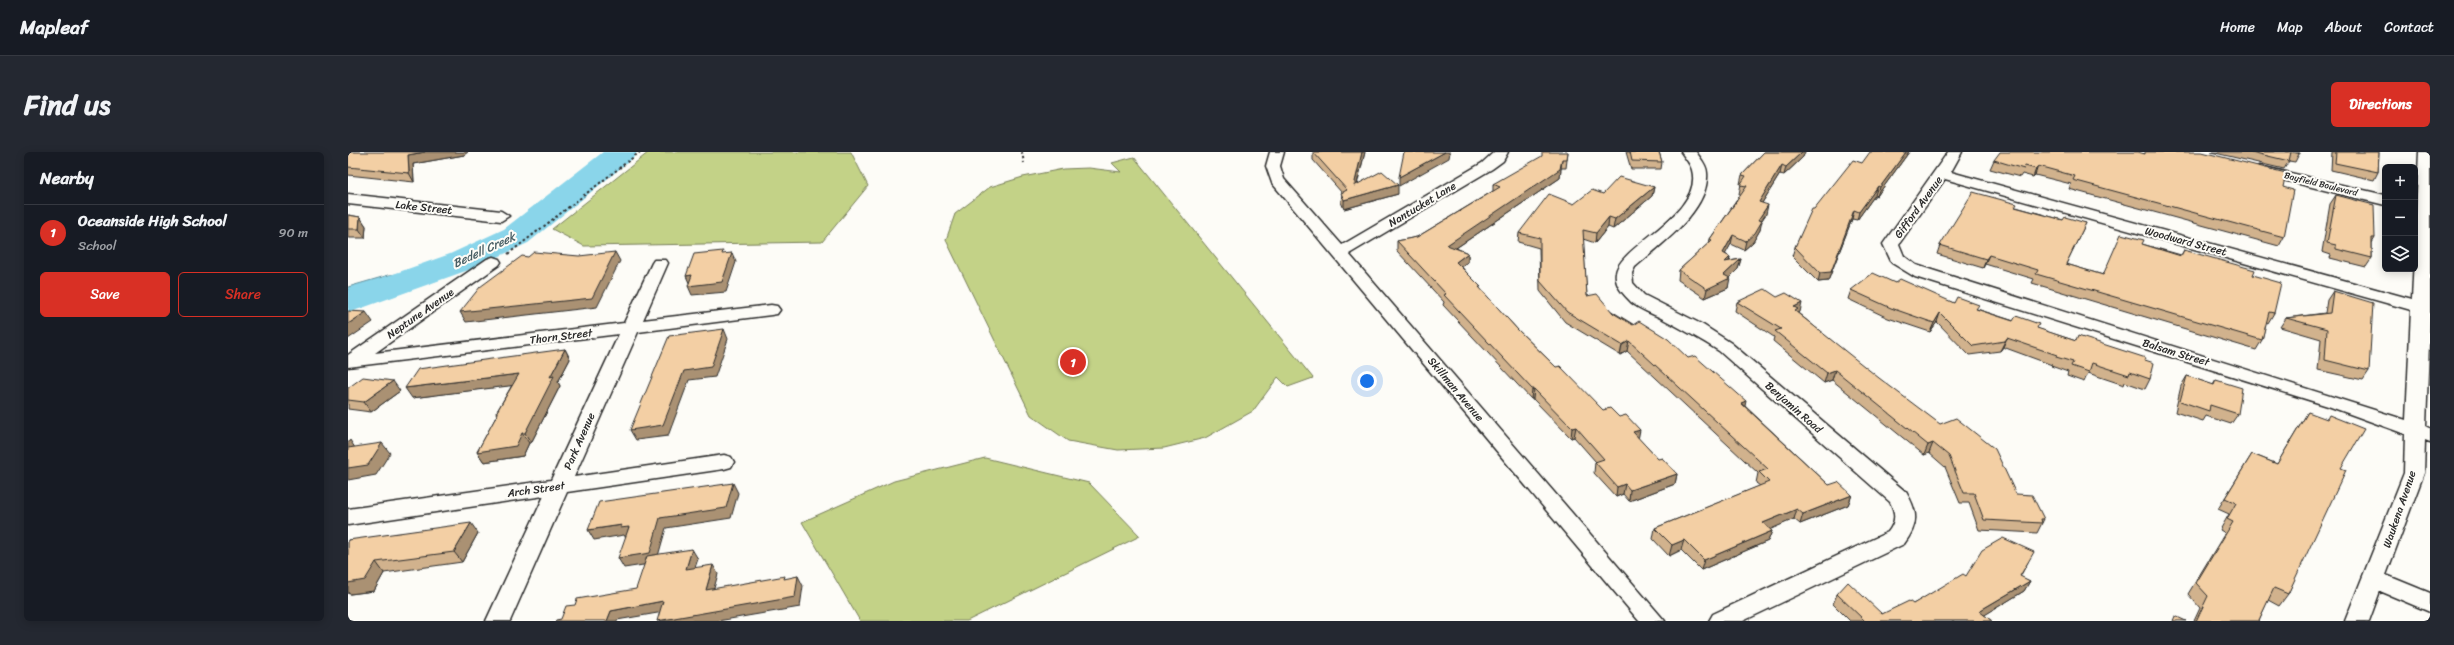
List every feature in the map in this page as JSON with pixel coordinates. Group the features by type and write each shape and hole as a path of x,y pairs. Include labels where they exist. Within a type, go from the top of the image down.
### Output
{"street":[{"name":"Skillman Avenue","path":"1277,152 1273,166 1277,180 1653,621"},
{"name":"Nantucket Lane","path":"1340,253 1487,166 1498,158 1501,152"},
{"name":"Benjamin Road","path":"1688,152 1697,163 1700,173 1700,189 1685,213 1627,265 1624,272 1625,284 1638,299 1697,329 1725,347 1898,497 1906,509 1905,527 1896,538 1721,621"},
{"name":"Gifford Avenue","path":"1921,273 1903,265 1893,255 1891,244 1930,187 1942,174 1955,152"},
{"name":"Waukena Avenue","path":"2357,621 2414,473 2423,433 2426,309 2423,211 2426,152"},
{"name":"Bayfield Boulevard","path":"2248,167 2382,199"},
{"name":"Woodward Street","path":"1942,174 2365,290 2426,309"},
{"name":"Lake Street","path":"348,199 501,216"},
{"name":"Neptune Avenue","path":"349,363 493,262"},
{"name":"Park Avenue","path":"498,621 660,263"},
{"name":"Balsam Street","path":"1921,273 2328,399 2423,433"},
{"name":"Thorn Street","path":"349,363 771,310"},
{"name":"Arch Street","path":"348,517 724,462"},
{"path":"2374,580 2430,603"}],"path":[{"path":"493,262 512,252 640,152"},
{"path":"1022,152 1024,163"}],"green space":[{"path":"649,152 851,152 868,186 822,242 584,246 552,229"},
{"path":"1134,157 1313,378 1288,387 1278,377 1253,411 1205,438 1164,448 1118,450 1068,441 1031,415 946,240 955,214 990,187 1023,177 1063,169 1089,168 1121,172 1112,163"},
{"path":"485,245 503,248 439,276 461,262 447,263"},
{"path":"985,458 1089,483 1140,536 967,621 860,621 802,522 894,481"}],"water":[{"name":"Bedell Creek","path":"462,262 439,276 374,294 348,308 348,287 389,275 424,271 447,263"}],"building":[{"path":"348,152 425,152 408,155 409,173 348,167"},
{"path":"1313,152 1362,152 1354,186 1382,171 1398,185 1344,200 1341,193 1347,190"},
{"path":"1404,152 1445,152 1399,177"},
{"path":"1542,152 1568,152 1567,159 1562,159 1560,169 1447,245 1468,253 1456,262 1481,287 1479,287 1517,329 1556,367 1560,366 1603,410 1610,408 1619,417 1626,415 1640,430 1633,432 1658,459 1662,458 1677,474 1630,490 1625,484 1617,487 1595,462 1604,459 1576,427 1572,428 1534,389 1532,389 1444,295 1446,294 1397,241 1417,237 1500,187 1493,184 1542,156"},
{"path":"1630,152 1659,152 1662,162 1632,161"},
{"path":"1764,152 1802,152 1786,167 1782,165 1759,202 1768,205 1758,220 1762,221 1755,233 1746,241 1733,235 1723,253 1730,257 1725,262 1741,259 1724,275 1730,278 1707,289 1679,270 1712,240 1710,239 1747,186 1740,185 1746,176 1742,175"},
{"path":"1870,152 1906,152 1859,212 1854,210 1831,272 1820,273 1795,247 1812,209 1814,209 1853,160 1862,163"},
{"path":"2000,152 2138,152 2145,154 2145,152 2202,152 2286,173 2283,187 2293,190 2284,237 2073,180 2075,176 2038,166 2036,169 2025,166 2024,169 1994,160"},
{"path":"2251,152 2291,152 2289,161"},
{"path":"2336,152 2379,152 2378,172 2335,163"},
{"path":"1619,177 1654,187 1615,219 1609,217 1596,233 1583,230 1587,296 1597,294 1613,313 1633,325 1639,321 1668,339 1688,358 1695,356 1746,401 1741,403 1829,485 1838,482 1852,495 1803,514 1797,509 1763,523 1772,531 1704,560 1684,540 1672,545 1655,528 1769,482 1759,472 1768,469 1629,341 1622,345 1567,312 1540,281 1540,238 1519,233 1549,194 1574,204 1592,190 1603,194"},
{"path":"1973,192 2017,204 2015,207 2063,220 2065,217 2086,223 2066,264 2103,275 2121,234 2144,240 2142,244 2181,256 2184,250 2255,270 2253,275 2281,283 2274,313 2269,312 2262,340 2036,274 2038,270 1989,255 1986,259 1940,245"},
{"path":"2336,195 2374,205 2375,238 2372,238 2372,258 2336,249 2336,245 2327,243"},
{"path":"348,215 360,217 359,229 348,229"},
{"path":"723,251 722,254 732,253 722,282 688,286 692,275 686,276 694,254"},
{"path":"534,252 579,256 615,252 592,298 460,312 480,287 522,256 528,257"},
{"path":"1873,273 1895,283 1900,279 1954,303 1957,297 1979,305 1976,309 2013,321 2016,316 2039,324 2037,328 2076,341 2078,336 2146,358 2145,360 2154,363 2150,379 2130,372 2129,375 2092,363 2089,372 2071,366 2073,362 2056,357 2057,355 2007,338 2005,341 1973,346 1940,313 1934,323 1891,308 1851,290"},
{"path":"1765,289 1777,297 1786,293 1802,303 1794,307 1798,309 1795,311 1879,378 1940,424 1956,418 1995,449 2016,494 2032,495 2044,519 2041,519 2042,523 1984,520 1974,493 1964,493 1949,456 1933,443 1928,445 1835,370 1827,373 1775,331 1781,329 1737,302"},
{"path":"2333,291 2373,303 2369,371 2325,360 2327,329 2286,318 2330,313"},
{"path":"348,311 366,312 348,324"},
{"path":"724,329 711,367 684,371 663,425 630,430 669,336"},
{"path":"565,349 550,377 554,376 525,433 522,433 516,446 477,452 498,413 496,413 519,374 405,388 418,369"},
{"path":"2187,376 2214,385 2216,380 2242,388 2238,414 2210,405 2209,411 2180,401"},
{"path":"363,377 393,381 364,402 348,400 348,388"},
{"path":"2308,412 2327,419 2329,415 2364,429 2341,468 2346,470 2288,594 2274,588 2259,620 2260,621 2196,621 2208,596 2196,583 2233,522 2227,519 2236,503 2225,498 2252,454 2277,464"},
{"path":"382,443 368,465 348,468 348,448"},
{"path":"733,483 726,508 660,518 650,553 618,558 629,527 620,528 622,525 588,530 599,502"},
{"path":"471,523 454,552 376,562 365,580 348,583 348,540"},
{"path":"2003,538 2034,552 2020,576 2030,581 1979,611 1992,621 1865,621 1837,594 1848,582 1882,614 1909,601 1913,604 1963,574 1966,576 1982,550"},
{"path":"692,549 686,569 713,565 706,590 785,576 784,579 798,576 795,597 657,621 663,601 611,611 607,621 555,621 561,619 566,606 575,605 577,599 636,589 647,556"},
{"path":"2175,616 2186,621 2173,621"}],"waterway":[{"name":"Bedell Creek","path":"348,302 462,261 516,236 622,152"}],"place":[{"name":"Oceanside High School","path":"1073,362"}]}
